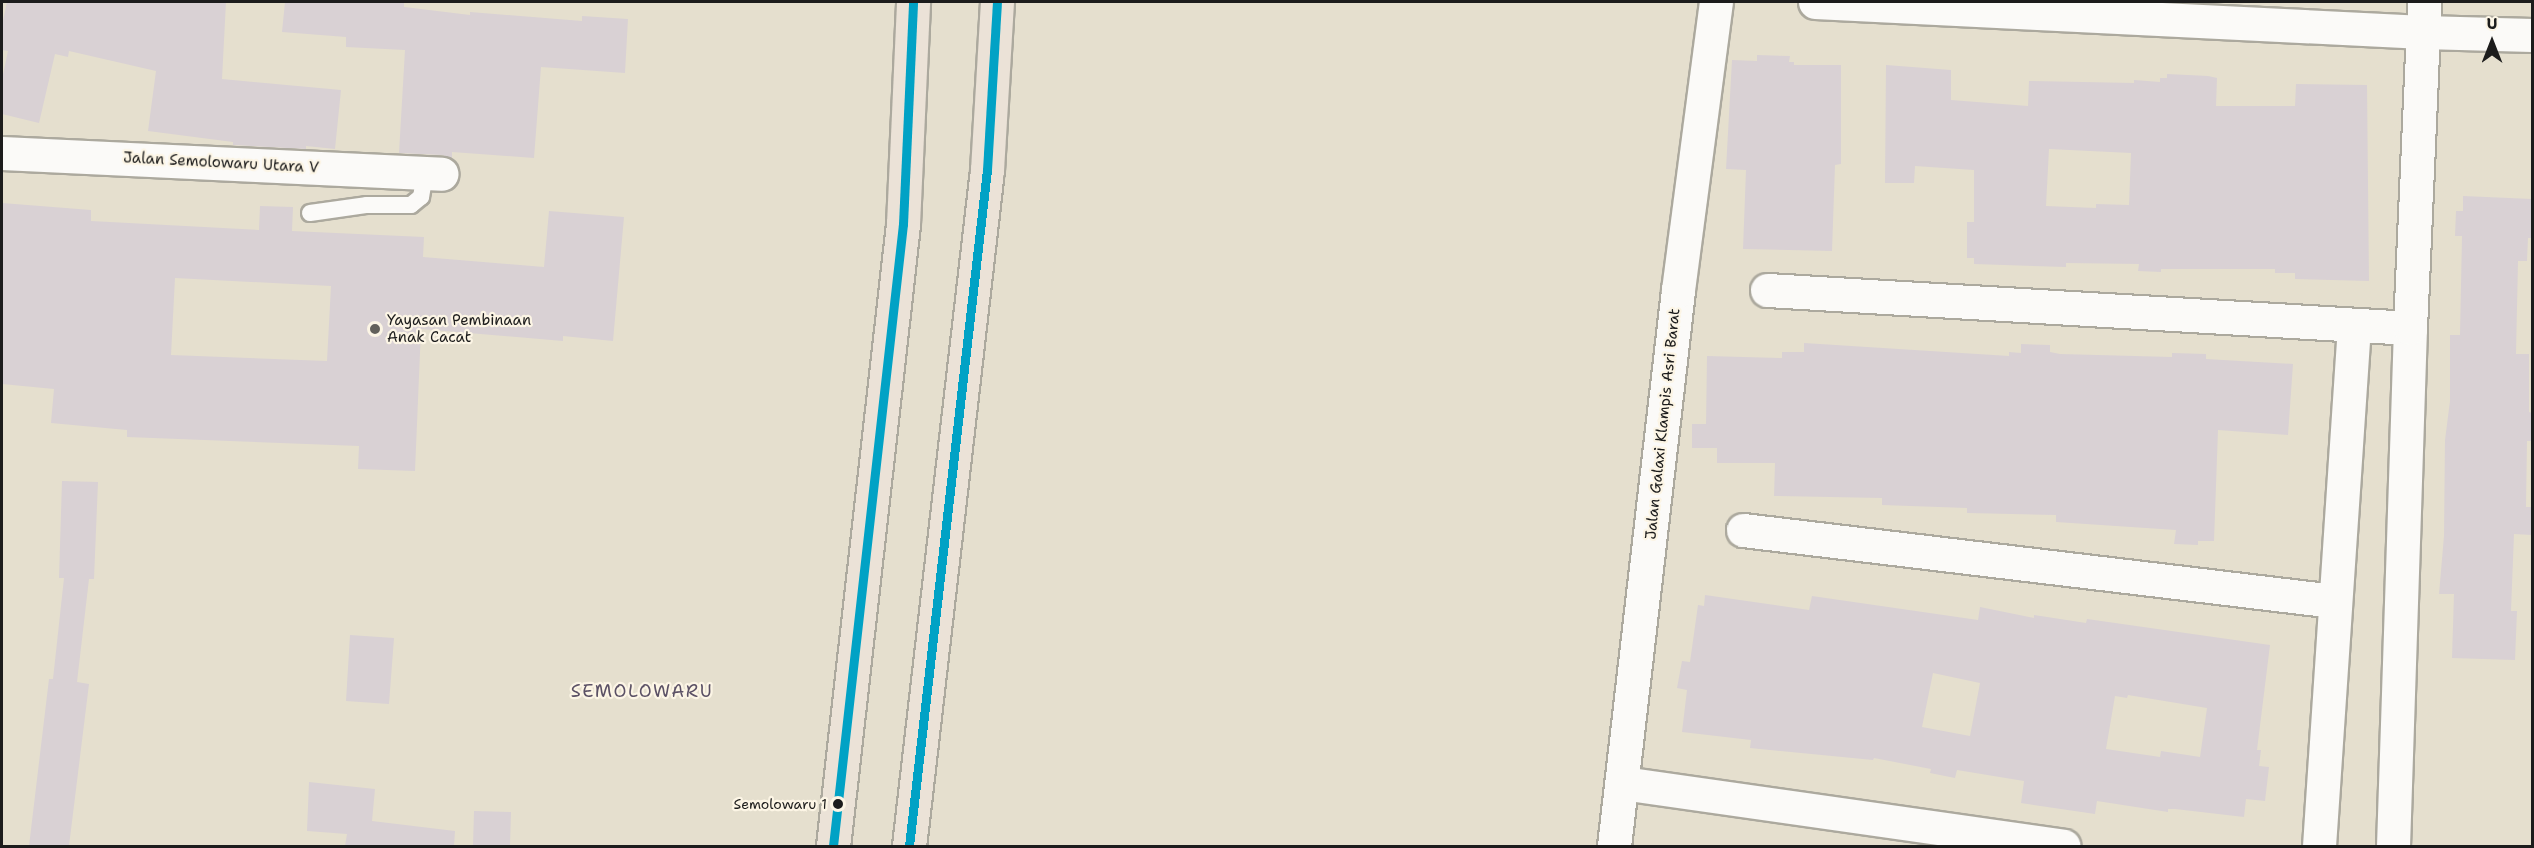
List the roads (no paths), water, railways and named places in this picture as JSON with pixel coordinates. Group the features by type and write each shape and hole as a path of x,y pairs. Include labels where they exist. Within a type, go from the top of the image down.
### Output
{"main road":[{"path":"833,846 903,224 913,2"},
{"path":"909,846 987,170 997,2"}],"street":[{"name":"Jalan Galaxi Klampis Asri Barat","path":"1614,846 1678,290 1716,2"},
{"path":"1815,2 2423,17 2532,35"},
{"path":"2393,846 2423,17"},
{"name":"Jalan Semolowaru Utara V","path":"2,153 433,174"},
{"path":"1767,290 2410,328"},
{"path":"2319,846 2354,326"},
{"path":"1743,530 2334,601"},
{"path":"1622,783 2064,846"}],"lane":[{"path":"310,213 367,205 411,205 421,196 433,174"}],"place":[{"name":"Yayasan Pembinaan Anak Cacat","path":"375,329"},
{"name":"Semolowaru 1","path":"838,804"}],"district":[{"name":"SEMOLOWARU","path":"642,691"}]}
